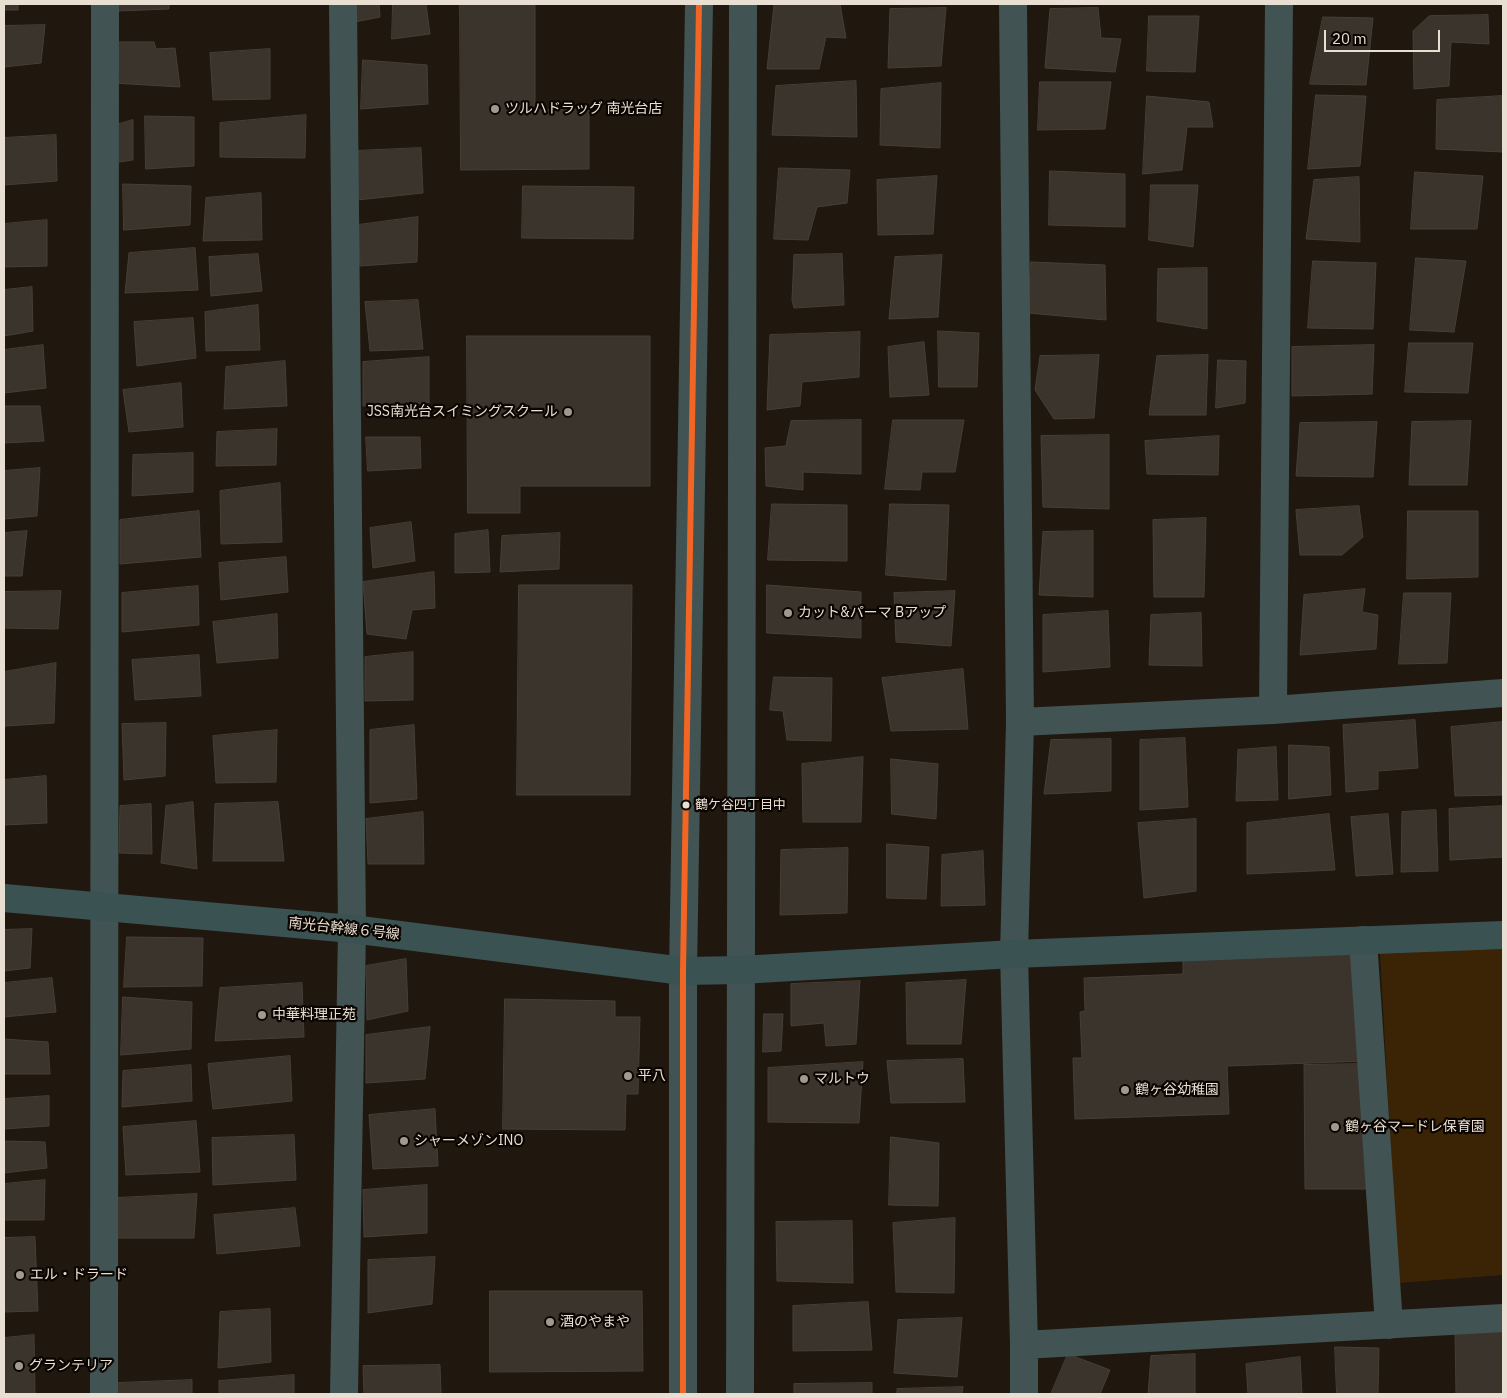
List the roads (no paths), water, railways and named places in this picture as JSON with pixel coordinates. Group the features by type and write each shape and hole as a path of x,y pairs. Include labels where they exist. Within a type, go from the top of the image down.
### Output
{"street":[{"path":"104,1394 105,4"},
{"path":"343,4 352,929 344,1394"},
{"path":"683,1394 683,971 699,4"},
{"path":"740,1394 743,4"},
{"path":"1013,4 1020,722 1014,954 1024,1394"},
{"path":"1273,710 1279,4"},
{"path":"1020,722 1273,710 1503,693"},
{"name":"南光台幹線６号線","path":"4,898 352,929 683,971 740,970 1014,954 1503,935"},
{"path":"1363,940 1389,1324"},
{"path":"1024,1345 1503,1318"}],"place":[{"name":"ツルハドラッグ 南光台店","path":"495,109"},
{"name":"JSS南光台スイミングスクール","path":"568,412"},
{"name":"カット&パーマ Bアップ","path":"788,613"},
{"name":"鶴ケ谷四丁目中","path":"686,805"},
{"name":"中華料理正苑","path":"262,1015"},
{"name":"平八","path":"628,1076"},
{"name":"マルトウ","path":"804,1079"},
{"name":"鶴ヶ谷幼稚園","path":"1125,1090"},
{"name":"鶴ヶ谷マードレ保育園","path":"1335,1127"},
{"name":"シャーメゾンINO","path":"404,1141"},
{"name":"エル・ドラード","path":"20,1275"},
{"name":"酒のやまや","path":"550,1322"},
{"name":"グランテリア","path":"19,1366"}]}
